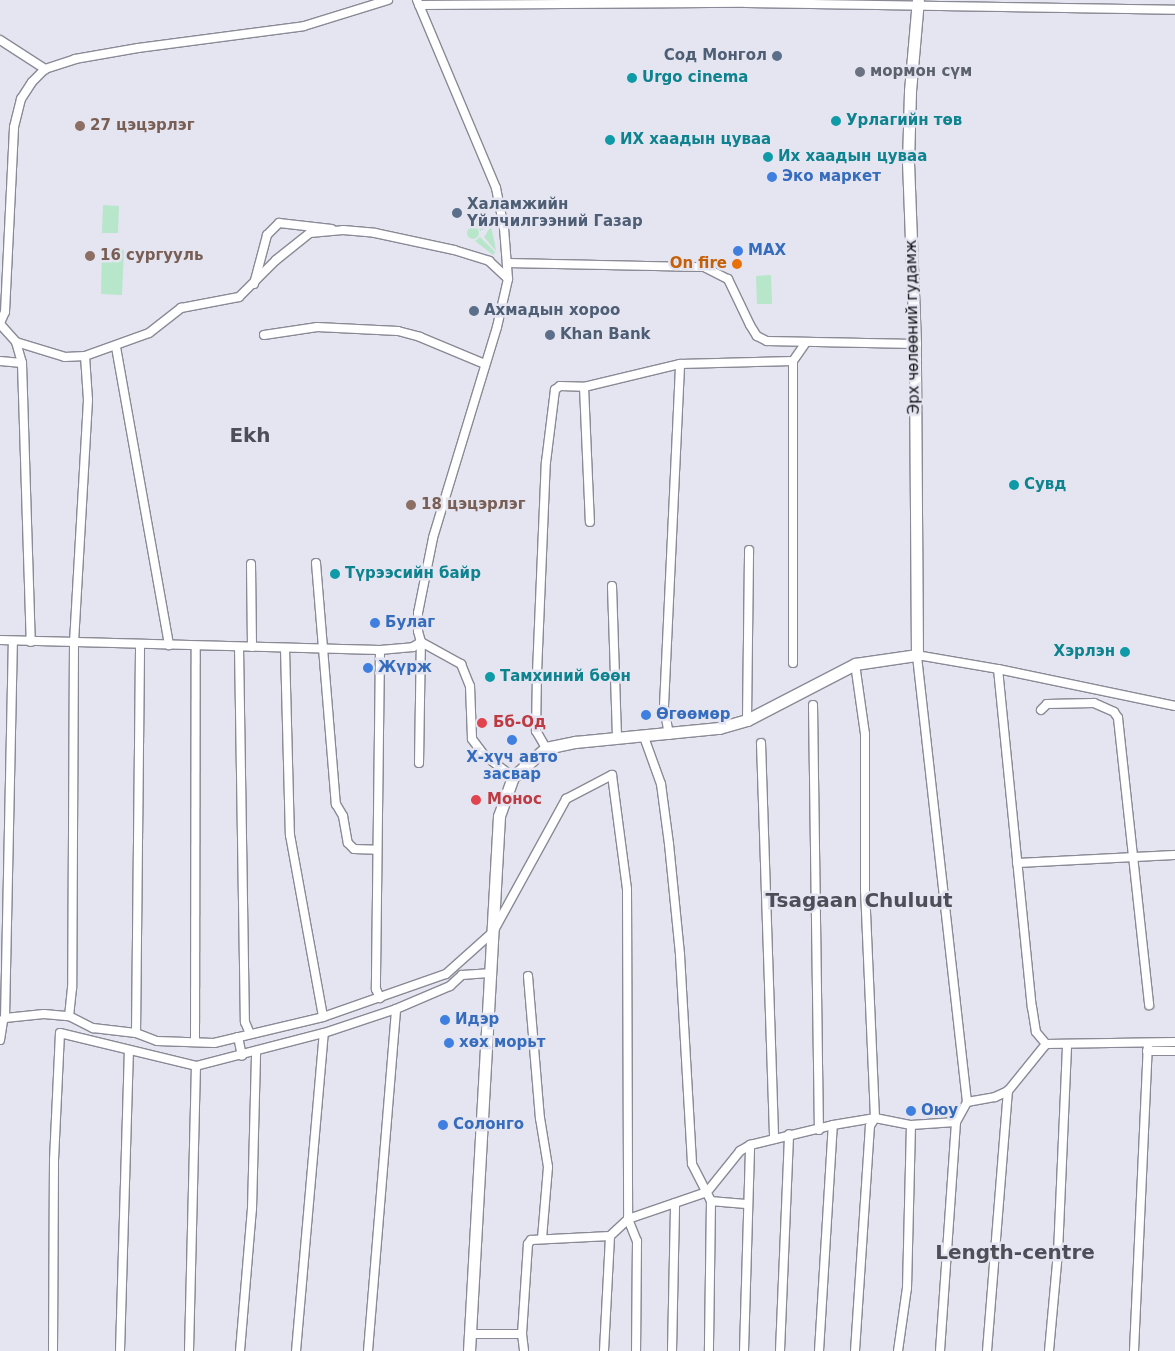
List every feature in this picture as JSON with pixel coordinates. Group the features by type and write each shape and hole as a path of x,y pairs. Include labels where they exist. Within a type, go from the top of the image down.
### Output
{"main road":[{"name":"Эрх чөлөөний гудамж","path":"917,655 914,344 908,163 910,92 918,4"},
{"path":"469,1351 499,816 513,777 546,748 616,738 669,735 747,720 855,664 917,655"}],"street":[{"path":"31,642 22,363 16,342 0,324 5,312 14,127 21,99 32,82 45,69 75,59 138,48 304,26 388,0"},
{"path":"419,763 421,642 418,631 418,613 433,538 485,364 508,279 504,228 496,188 418,2 918,4 1175,10"},
{"path":"0,40 45,69"},
{"path":"253,286 267,236 279,223 375,233 454,250 489,261 508,279"},
{"path":"16,342 65,357 85,356 116,347 149,333 181,308 239,297 253,286 276,260 310,234 344,230"},
{"path":"507,263 684,266 716,270 728,279 757,336 777,343 914,344"},
{"path":"264,335 317,327 398,331 420,337 485,364"},
{"path":"793,663 793,361 805,344"},
{"path":"116,347 169,645"},
{"path":"69,1016 72,978 74,643 87,452 88,400 85,356"},
{"path":"0,361 22,363"},
{"path":"546,748 536,731 536,673 551,408 555,390 560,386 584,387 680,364 793,361"},
{"path":"669,735 664,706 680,364"},
{"path":"584,387 590,522"},
{"path":"747,720 749,550"},
{"path":"316,563 325,649 336,804 343,816 348,843 354,849 377,850"},
{"path":"251,564 252,647"},
{"path":"612,586 616,738"},
{"path":"0,640 13,642 380,650 413,647 421,642"},
{"path":"0,1037 3,1020 13,642"},
{"path":"421,642 461,664 470,686 472,739 484,755 513,777"},
{"path":"136,1033 140,644"},
{"path":"195,1041 196,646"},
{"path":"239,647 245,1022 250,1034"},
{"path":"285,648 290,835 323,1017"},
{"path":"380,650 376,989 380,998"},
{"path":"940,1351 956,1122 967,1102 917,655 998,669 1175,706"},
{"path":"855,664 865,734 865,891 875,1118 870,1126 855,1351"},
{"path":"998,669 1036,1032 1046,1044"},
{"path":"1041,710 1047,704 1094,703 1114,712 1118,718 1149,1006"},
{"path":"813,705 818,1130"},
{"path":"644,736 661,784 669,844 680,955 692,1164 711,1201 709,1351"},
{"path":"761,744 774,1139"},
{"path":"3,1020 44,1014 69,1016 93,1028 136,1033 157,1041 214,1043 323,1017 446,974 492,932 566,799 612,775 627,889 628,1219 637,1241 636,1351"},
{"path":"1017,862 1175,855"},
{"path":"53,1351 54,1160 60,1033 196,1066 256,1053 324,1033 396,1009 450,986 462,975 489,973"},
{"path":"528,976 540,1118 548,1168 542,1238"},
{"path":"368,1351 396,1009"},
{"path":"296,1351 324,1033"},
{"path":"238,1037 242,1056"},
{"path":"1148,1047 1175,1042"},
{"path":"967,1102 995,1097 1008,1091 1046,1044"},
{"path":"1046,1044 1148,1047 1175,1051"},
{"path":"1049,1351 1058,1253 1067,1044"},
{"path":"1134,1351 1148,1047"},
{"path":"120,1351 130,1050"},
{"path":"240,1351 252,1209 256,1053"},
{"path":"189,1351 196,1066"},
{"path":"987,1351 1008,1091"},
{"path":"524,1351 522,1334 528,1244 535,1238 610,1236 628,1219 707,1192 740,1151 750,1145 789,1134 875,1118 911,1125 956,1122"},
{"path":"818,1351 833,1125"},
{"path":"898,1351 907,1288 911,1125"},
{"path":"780,1351 789,1134"},
{"path":"744,1351 750,1145"},
{"path":"711,1201 748,1204"},
{"path":"672,1351 675,1203"},
{"path":"604,1351 610,1236"},
{"path":"470,1334 522,1334"}],"green space":[{"path":"103,205 119,206 118,233 102,233"},
{"path":"487,210 491,225 480,231 474,224"},
{"path":"491,226 496,250 496,251 484,237"},
{"path":"473,227 479,233 473,239 467,233"},
{"path":"480,237 495,252 493,255 475,241"},
{"path":"102,249 124,250 122,295 101,294"},
{"path":"771,275 772,304 757,304 756,276"}],"place":[{"name":"Сод Монгол","path":"777,56"},
{"name":"мормон сүм","path":"860,72"},
{"name":"Urgo cinema","path":"632,78"},
{"name":"Урлагийн төв","path":"836,121"},
{"name":"27 цэцэрлэг","path":"80,126"},
{"name":"ИХ хаадын цуваа","path":"610,140"},
{"name":"Их хаадын цуваа","path":"768,157"},
{"name":"Эко маркет","path":"772,177"},
{"name":"Халамжийн Үйлчилгээний Газар","path":"457,213"},
{"name":"МАХ","path":"738,251"},
{"name":"16 сургууль","path":"90,256"},
{"name":"On fire","path":"737,264"},
{"name":"Ахмадын хороо","path":"474,311"},
{"name":"Khan Bank","path":"550,335"},
{"name":"Сувд","path":"1014,485"},
{"name":"18 цэцэрлэг","path":"411,505"},
{"name":"Түрээсийн байр","path":"335,574"},
{"name":"Булаг","path":"375,623"},
{"name":"Хэрлэн","path":"1125,652"},
{"name":"Жүрж","path":"368,668"},
{"name":"Тамхиний бөөн","path":"490,677"},
{"name":"Өгөөмөр","path":"646,715"},
{"name":"Бб-Од","path":"482,723"},
{"name":"Х-хүч авто засвар","path":"512,740"},
{"name":"Монос","path":"476,800"},
{"name":"Идэр","path":"445,1020"},
{"name":"хөх морьт","path":"449,1043"},
{"name":"Оюу","path":"911,1111"},
{"name":"Солонго","path":"443,1125"}],"district":[{"name":"Ekh","path":"250,435"},
{"name":"Tsagaan Chuluut","path":"859,900"},
{"name":"Length-centre","path":"1015,1252"}]}
